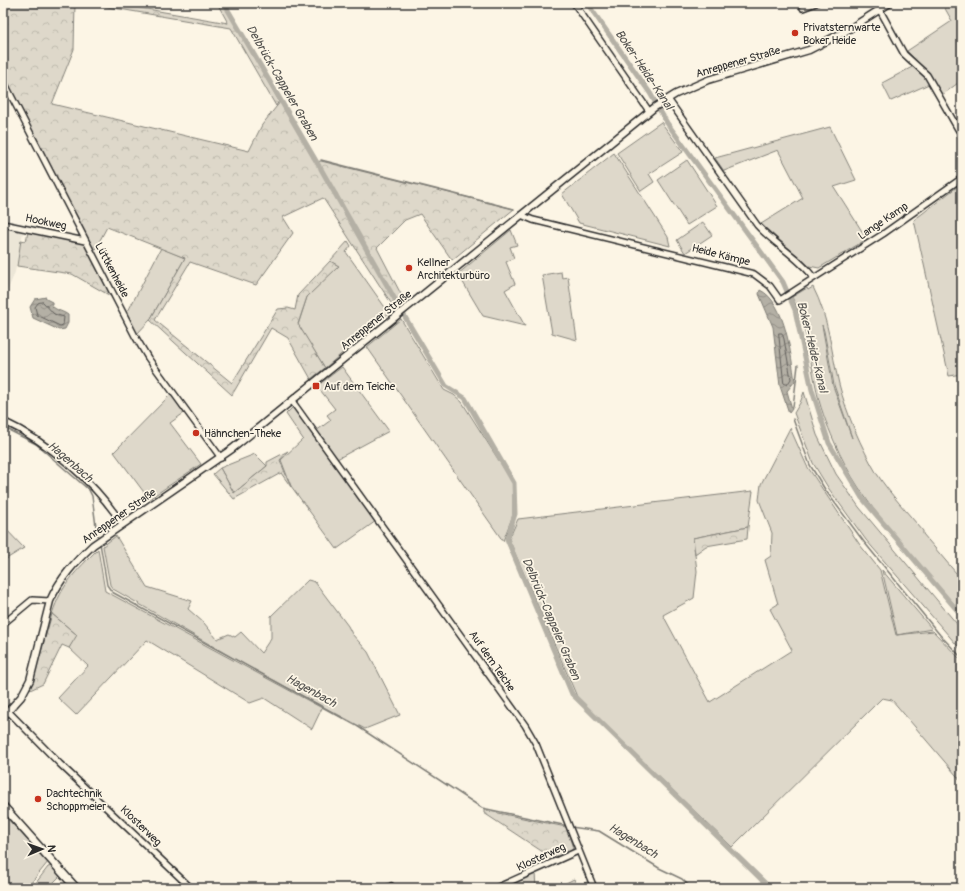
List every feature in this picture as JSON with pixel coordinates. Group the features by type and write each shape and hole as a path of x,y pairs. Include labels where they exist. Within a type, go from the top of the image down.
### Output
{"main road":[{"path":"3,806 76,888"}],"street":[{"path":"574,3 649,111"},
{"path":"803,8 816,3"},
{"path":"876,3 904,54 927,75 962,136"},
{"name":"Anreppener Straße","path":"3,717 21,697 30,680 50,601 66,574 93,545 221,458 649,111 668,99 708,80 809,50 834,38 890,3"},
{"name":"Lüttkenheide","path":"3,80 148,358 221,458"},
{"path":"3,91 9,92"},
{"path":"668,99 757,224 774,241 798,259 814,278"},
{"name":"Lange Kamp","path":"814,278 883,234 962,178"},
{"name":"Heide Kämpe","path":"521,215 533,220 754,274 770,286 780,300 814,278"},
{"name":"Hookweg","path":"3,224 86,241"},
{"name":"Auf dem Teiche","path":"292,401 525,725 536,744 578,851"},
{"path":"3,421 51,448 96,491 122,524"},
{"path":"3,624 32,600 50,601"},
{"name":"Klosterweg","path":"8,711 60,764 191,888"},
{"name":"Klosterweg","path":"496,888 578,851 594,888"}],"shaded area":[{"path":"3,227 23,232 15,272 3,302"}],"green space":[{"path":"3,3 75,3 74,49 52,104 249,151 262,125 280,102 315,162 321,161 514,209 452,260 420,214 405,220 377,248 403,298 393,306 323,198 283,217 293,233 256,285 190,262 155,320 232,383 278,309 288,308 295,310 298,295 330,261 339,266 307,297 298,324 325,368 311,379 288,338 271,328 232,395 150,320 185,258 107,227 91,257 114,298 72,274 17,266 21,240 26,241 28,232 86,243 90,242 3,76"},
{"path":"84,3 112,3 228,23 217,3 223,3 279,101 276,106 231,28"},
{"path":"942,3 962,3 962,80 942,95 929,74 907,51 952,21"},
{"path":"914,66 925,76 929,84 891,101 882,83"},
{"path":"661,122 683,152 649,174 654,182 641,191 617,153"},
{"path":"830,127 856,180 834,187 867,239 819,268 809,266 761,224 803,198 778,150 724,171 715,158"},
{"path":"614,153 668,237 670,246 579,223 562,194"},
{"path":"687,160 717,206 687,225 658,180"},
{"path":"962,183 962,374 949,376 914,220"},
{"path":"703,222 712,235 685,253 677,240"},
{"path":"511,230 517,245 510,247 514,258 506,262 515,284 505,290 525,326 483,316 458,274"},
{"path":"348,241 351,246 346,252 389,313 325,368 298,325 307,297 338,266 330,261"},
{"path":"161,248 185,258 150,320 136,335 126,315"},
{"path":"561,272 562,278 568,277 577,340 552,333 542,275"},
{"path":"813,287 823,311 842,396 860,442 877,474 893,496 962,580 962,613 891,532 874,510 845,465 826,422 819,401 807,341 801,319 792,297 807,288 808,290","holes":["822,325 834,385 852,438 833,386"]},
{"path":"401,319 444,390 454,395 462,402 513,483 513,515 503,541 367,347"},
{"path":"342,367 389,431 337,459 316,431 331,420 327,415 335,409 317,386"},
{"path":"804,392 817,435 836,474 859,507 962,630 962,651 866,540 829,489 813,463 794,413"},
{"path":"171,394 184,413 170,423 201,464 149,499 114,452"},
{"path":"293,407 376,521 337,549 291,486 281,460 303,439 286,414"},
{"path":"790,428 807,466 860,545 880,570 896,635 933,631 962,661 962,782 892,700 882,698 732,847 578,699 509,539 518,519 753,491 748,527 693,538 697,571 694,598 663,615 710,702 792,650 770,609 778,604 765,560 771,556 772,533 759,500 761,484"},
{"path":"288,451 280,460 291,487 281,473 234,499 213,474 220,468 234,493 267,466 267,462"},
{"path":"255,454 267,466 234,493 220,468"},
{"path":"3,526 24,548 3,561"},
{"path":"748,527 747,539 706,546 695,554 693,538"},
{"path":"116,536 147,587 192,601 188,609 204,623 217,639 229,634 235,637 241,632 261,653 271,638 271,616 308,580 315,582 348,626 352,634 368,652 400,715 365,729 249,667 113,589 110,585 103,546"},
{"path":"98,549 105,591 322,708 312,729 264,698 250,703 147,640 76,715 58,698 88,666 69,648 76,634 52,614 60,594 70,578"},
{"path":"882,570 932,629 897,635"},
{"path":"52,614 77,635 69,648 62,645 43,684 30,690"},
{"path":"484,810 566,827 573,848 571,851 552,858 484,813"},
{"path":"3,814 48,862 27,888 5,888 3,884"},
{"path":"52,866 60,876 48,888 32,888 48,867"},
{"path":"535,873 536,888 503,888 503,887"},
{"path":"574,879 577,886 589,881 592,888 556,888"}],"water":[{"path":"760,290 769,296 776,306 786,331 795,381 787,391 792,409 789,413 780,386 773,327 759,294"},
{"path":"46,297 46,299 52,302 52,306 54,308 68,315 68,323 65,329 59,330 33,318 30,307 35,299"}],"waterway":[{"name":"Boker-Heide-Kanal","path":"587,3 650,93 667,123 783,282 795,310 812,390 829,443 862,498 962,616"},
{"name":"Delbrück-Cappeler Graben","path":"228,10 319,166"},
{"path":"321,160 514,209"},
{"name":"Delbrück-Cappeler Graben","path":"321,169 397,303"},
{"name":"Delbrück-Cappeler Graben","path":"402,312 446,386 465,398 514,483 515,514 507,539 572,694 770,888"},
{"path":"793,407 798,365"},
{"path":"793,419 810,465 826,491 864,542 940,635 962,658"},
{"name":"Hagenbach","path":"3,427 36,444 89,490 92,496 99,539"},
{"name":"Hagenbach","path":"100,543 107,585 112,592 357,726 482,808 568,826"},
{"name":"Hagenbach","path":"571,827 599,831 659,868 682,879 691,888"}],"place":[{"name":"Privatsternwarte Boker Heide","path":"795,33"},
{"name":"Kellner Architekturbüro","path":"409,268"},
{"name":"Auf dem Teiche","path":"316,386"},
{"name":"Hähnchen-Theke","path":"196,433"},
{"name":"Dachtechnik Schoppmeier","path":"38,799"}]}
